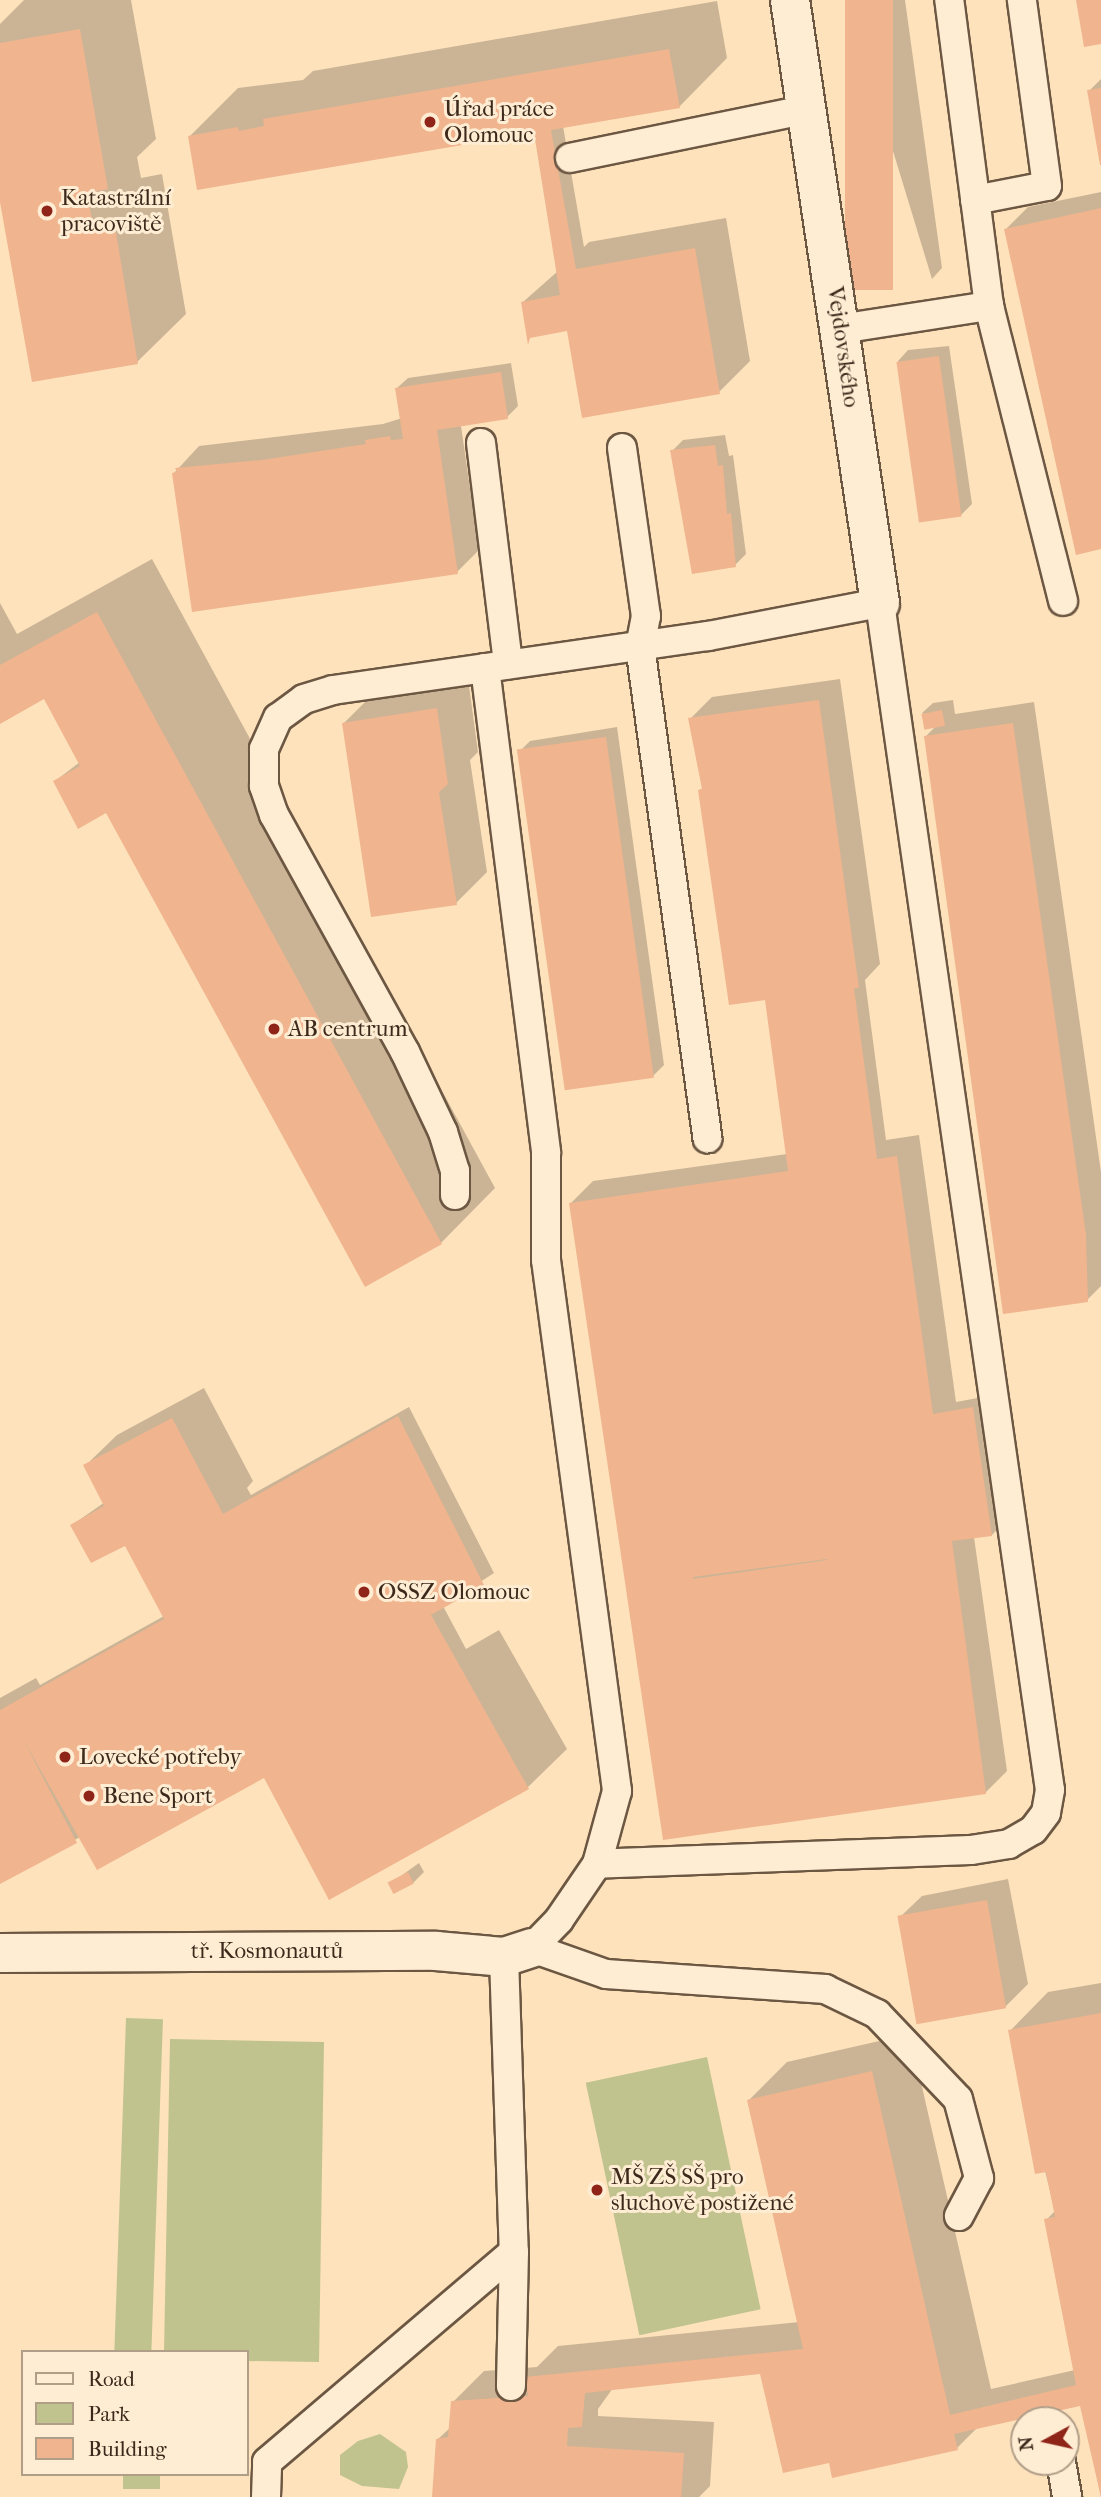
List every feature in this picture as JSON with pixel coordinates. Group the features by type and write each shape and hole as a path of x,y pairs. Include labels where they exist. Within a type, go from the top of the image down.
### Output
{"street":[{"name":"Vejdovského","path":"790,0 880,603"},
{"name":"Vejdovského","path":"800,0 807,100"},
{"name":"tř. Kosmonautů","path":"0,1953 518,1952"}],"lane":[{"path":"949,0 989,306 1063,601"},
{"path":"975,200 1047,186 1022,0"},
{"path":"570,158 807,100"},
{"path":"840,329 989,306"},
{"path":"481,443 497,666 546,1153 546,1260 617,1791 597,1864 559,1920 518,1952"},
{"path":"622,448 646,616 640,646 707,1138"},
{"path":"455,1195 455,1171 443,1132 405,1052 274,815 264,786 264,749 278,718 303,699 358,685 640,646 880,603 1050,1790 1046,1813 1033,1830 1009,1844 970,1850 597,1864"},
{"path":"518,1952 606,1974 825,1989 877,2014 958,2099 979,2178 960,2216"},
{"path":"511,2386 518,1952"},
{"path":"266,2497 267,2462 514,2252"},
{"path":"1063,2476 1067,2497"}],"green space":[{"path":"126,2018 163,2019 151,2350 114,2350"},
{"path":"170,2039 324,2042 319,2362 248,2361 248,2350 164,2350"},
{"path":"707,2057 761,2309 639,2335 586,2083"},
{"path":"380,2434 406,2452 408,2467 399,2489 362,2486 340,2475 340,2455 358,2441"},
{"path":"123,2476 160,2476 160,2489 123,2489"}],"building":[{"path":"845,0 893,0 893,290 845,290"},
{"path":"1076,0 1101,0 1101,44 1084,47"},
{"name":"Katastrální pracoviště","path":"80,29 108,189 87,193 93,225 114,221 138,364 32,382 0,202 0,43"},
{"path":"669,49 680,108 551,130 576,269 695,248 720,394 582,418 567,331 530,338 528,345 521,302 560,295 534,133 197,190 188,136 238,127 239,131 264,126 263,119"},
{"path":"1101,88 1101,165 1100,165 1087,90"},
{"path":"1101,208 1101,549 1076,555 1004,229"},
{"path":"939,356 962,516 919,522 896,362"},
{"path":"501,372 508,419 437,430 458,574 192,612 172,473 177,472 175,468 262,460 366,444 365,440 390,436 391,440 403,439 395,388"},
{"path":"715,445 718,466 723,465 727,514 731,513 736,567 692,574 670,450"},
{"name":"AB centrum","path":"97,612 442,1244 365,1287 106,813 78,829 53,781 80,766 44,699 0,724 0,665"},
{"path":"819,700 859,988 854,988 877,1159 897,1156 933,1414 973,1407 992,1536 952,1541 986,1794 663,1840 569,1203 788,1171 765,1000 729,1005 698,790 702,789 688,718","holes":["827,1560 693,1579 693,1577"]},
{"path":"437,708 448,784 439,792 457,905 371,917 342,723"},
{"path":"942,710 945,726 924,730 921,714"},
{"path":"1013,723 1086,1235 1088,1302 1003,1314 924,736"},
{"path":"606,737 654,1078 565,1090 517,750"},
{"path":"398,1416 484,1585 431,1615 529,1789 329,1900 264,1778 97,1870 23,1739 77,1843 0,1884 0,1710 164,1619 125,1546 91,1563 70,1525 104,1506 83,1465 172,1418 223,1514"},
{"path":"408,1872 414,1884 393,1894 388,1882"},
{"path":"987,1900 1006,2008 916,2024 897,1916"},
{"path":"1101,2013 1101,2497 1080,2406 1010,2406 1010,2422 954,2434 958,2450 832,2478 829,2463 783,2473 760,2374 585,2393 582,2427 568,2428 567,2446 684,2453 681,2497 432,2497 436,2439 448,2437 451,2401 528,2396 525,2377 803,2349 747,2100 872,2071 950,2415 1076,2385 1044,2219 1055,2217 1046,2172 1035,2174 1008,2030"}],"place":[{"name":"Úřad práce Olomouc","path":"430,122"},
{"name":"Katastrální pracoviště","path":"47,211"},
{"name":"AB centrum","path":"274,1029"},
{"name":"OSSZ Olomouc","path":"364,1592"},
{"name":"Lovecké potřeby","path":"65,1757"},
{"name":"Bene Sport","path":"89,1796"},
{"name":"MŠ ZŠ SŠ pro sluchově postižené","path":"597,2190"}]}
